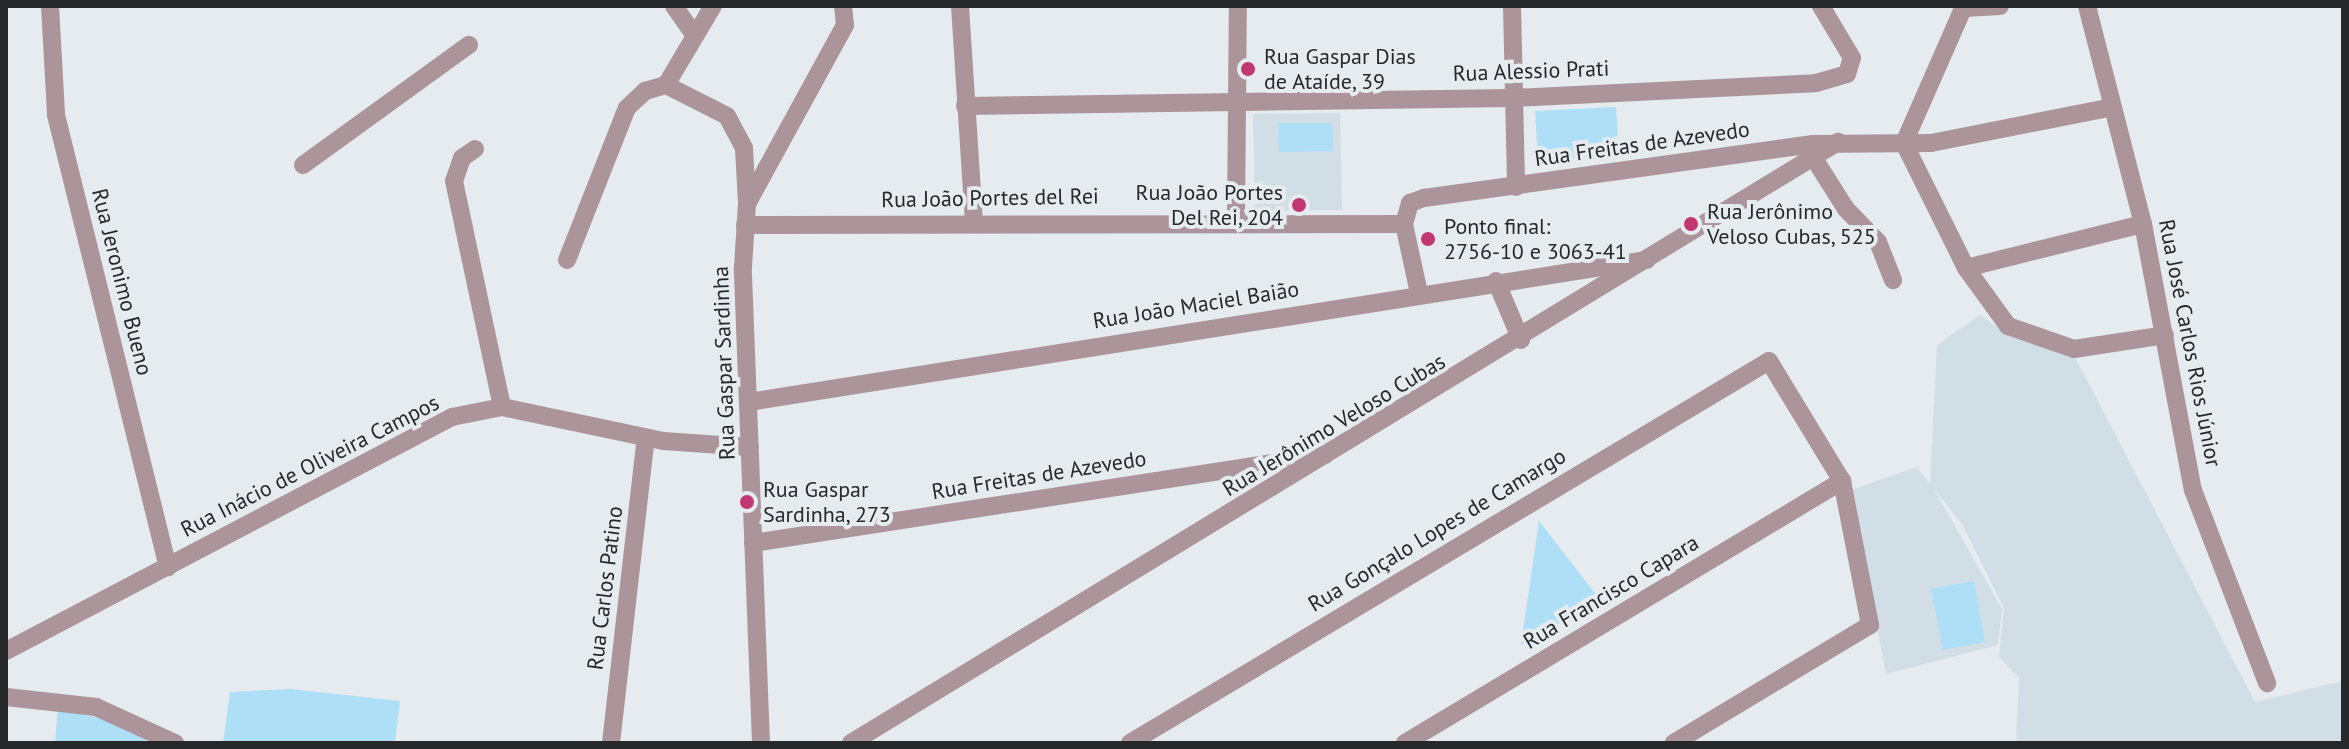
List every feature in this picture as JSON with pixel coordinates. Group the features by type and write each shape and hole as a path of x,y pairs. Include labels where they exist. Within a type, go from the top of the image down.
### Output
{"street":[{"name":"Rua Jeronimo Bueno","path":"50,6 56,115 168,567"},
{"path":"674,6 694,35"},
{"path":"666,85 713,6"},
{"name":"Rua Gaspar Sardinha","path":"761,743 750,447 747,204 845,25 843,6"},
{"path":"960,6 974,222"},
{"path":"1236,219 1238,6"},
{"path":"1512,6 1516,187"},
{"name":"Rua Alessio Prati","path":"965,106 1512,98 1816,83 1839,79 1851,67 1851,47 1821,6"},
{"path":"2000,6 1964,7 1904,143 1966,268 2008,326 2043,344 2074,349 2165,335"},
{"name":"Rua José Carlos Rios Júnior","path":"2087,6 2143,224 2193,490 2267,683"},
{"path":"303,165 469,45"},
{"path":"567,260 627,108 645,91 666,85 709,103 731,123 744,148 747,204"},
{"name":"Rua Freitas de Azevedo","path":"1404,224 1416,200 1838,142 1904,143 2112,107"},
{"name":"Rua Jerônimo Veloso Cubas","path":"851,743 1521,340 1815,160 1838,142"},
{"path":"475,149 462,158 454,181 502,407"},
{"path":"1815,160 1846,209 1878,242 1893,280"},
{"name":"Rua João Portes del Rei","path":"745,225 1236,219 1404,224"},
{"path":"1404,224 1419,293"},
{"path":"1966,268 2143,224"},
{"name":"Rua João Maciel Baião","path":"749,402 1419,293 1651,260"},
{"path":"1496,281 1521,340"},
{"name":"Rua Gonçalo Lopes de Camargo","path":"1130,743 1769,361 1842,481"},
{"name":"Rua Inácio de Oliveira Campos","path":"6,651 452,417 502,407 646,438 750,447"},
{"name":"Rua Carlos Patino","path":"611,743 646,438"},
{"name":"Rua Freitas de Azevedo","path":"753,543 1332,454"},
{"path":"1674,743 1870,625 1842,481"},
{"name":"Rua Francisco Capara","path":"1405,743 1842,481"},
{"path":"6,697 96,707 175,743"}],"shaded area":[{"path":"1616,107 1619,156 1538,160 1535,111"},
{"path":"1340,113 1342,210 1255,211 1253,114"},
{"path":"1278,123 1332,123 1333,151 1279,152"},
{"path":"1980,315 2008,335 2076,359 2255,702 2343,681 2343,743 2016,743 2019,678 1999,657 2004,608 1962,524 1934,489 2002,609 1998,645 1886,674 1851,490 1917,467 1930,484 1937,345"},
{"path":"1539,521 1601,601 1521,645"},
{"path":"1974,581 1985,642 1943,650 1931,589"},
{"path":"291,689 400,701 395,743 223,743 230,692"},
{"path":"58,705 149,735 145,743 55,743"}],"place":[{"name":"Rua Gaspar Dias de Ataíde, 39","path":"1248,69"},
{"name":"Rua João Portes Del Rei, 204","path":"1299,205"},
{"name":"Rua Jerônimo Veloso Cubas, 525","path":"1691,224"},
{"name":"Ponto final: 2756-10 e 3063-41","path":"1428,239"},
{"name":"Rua Gaspar Sardinha, 273","path":"747,502"}]}
